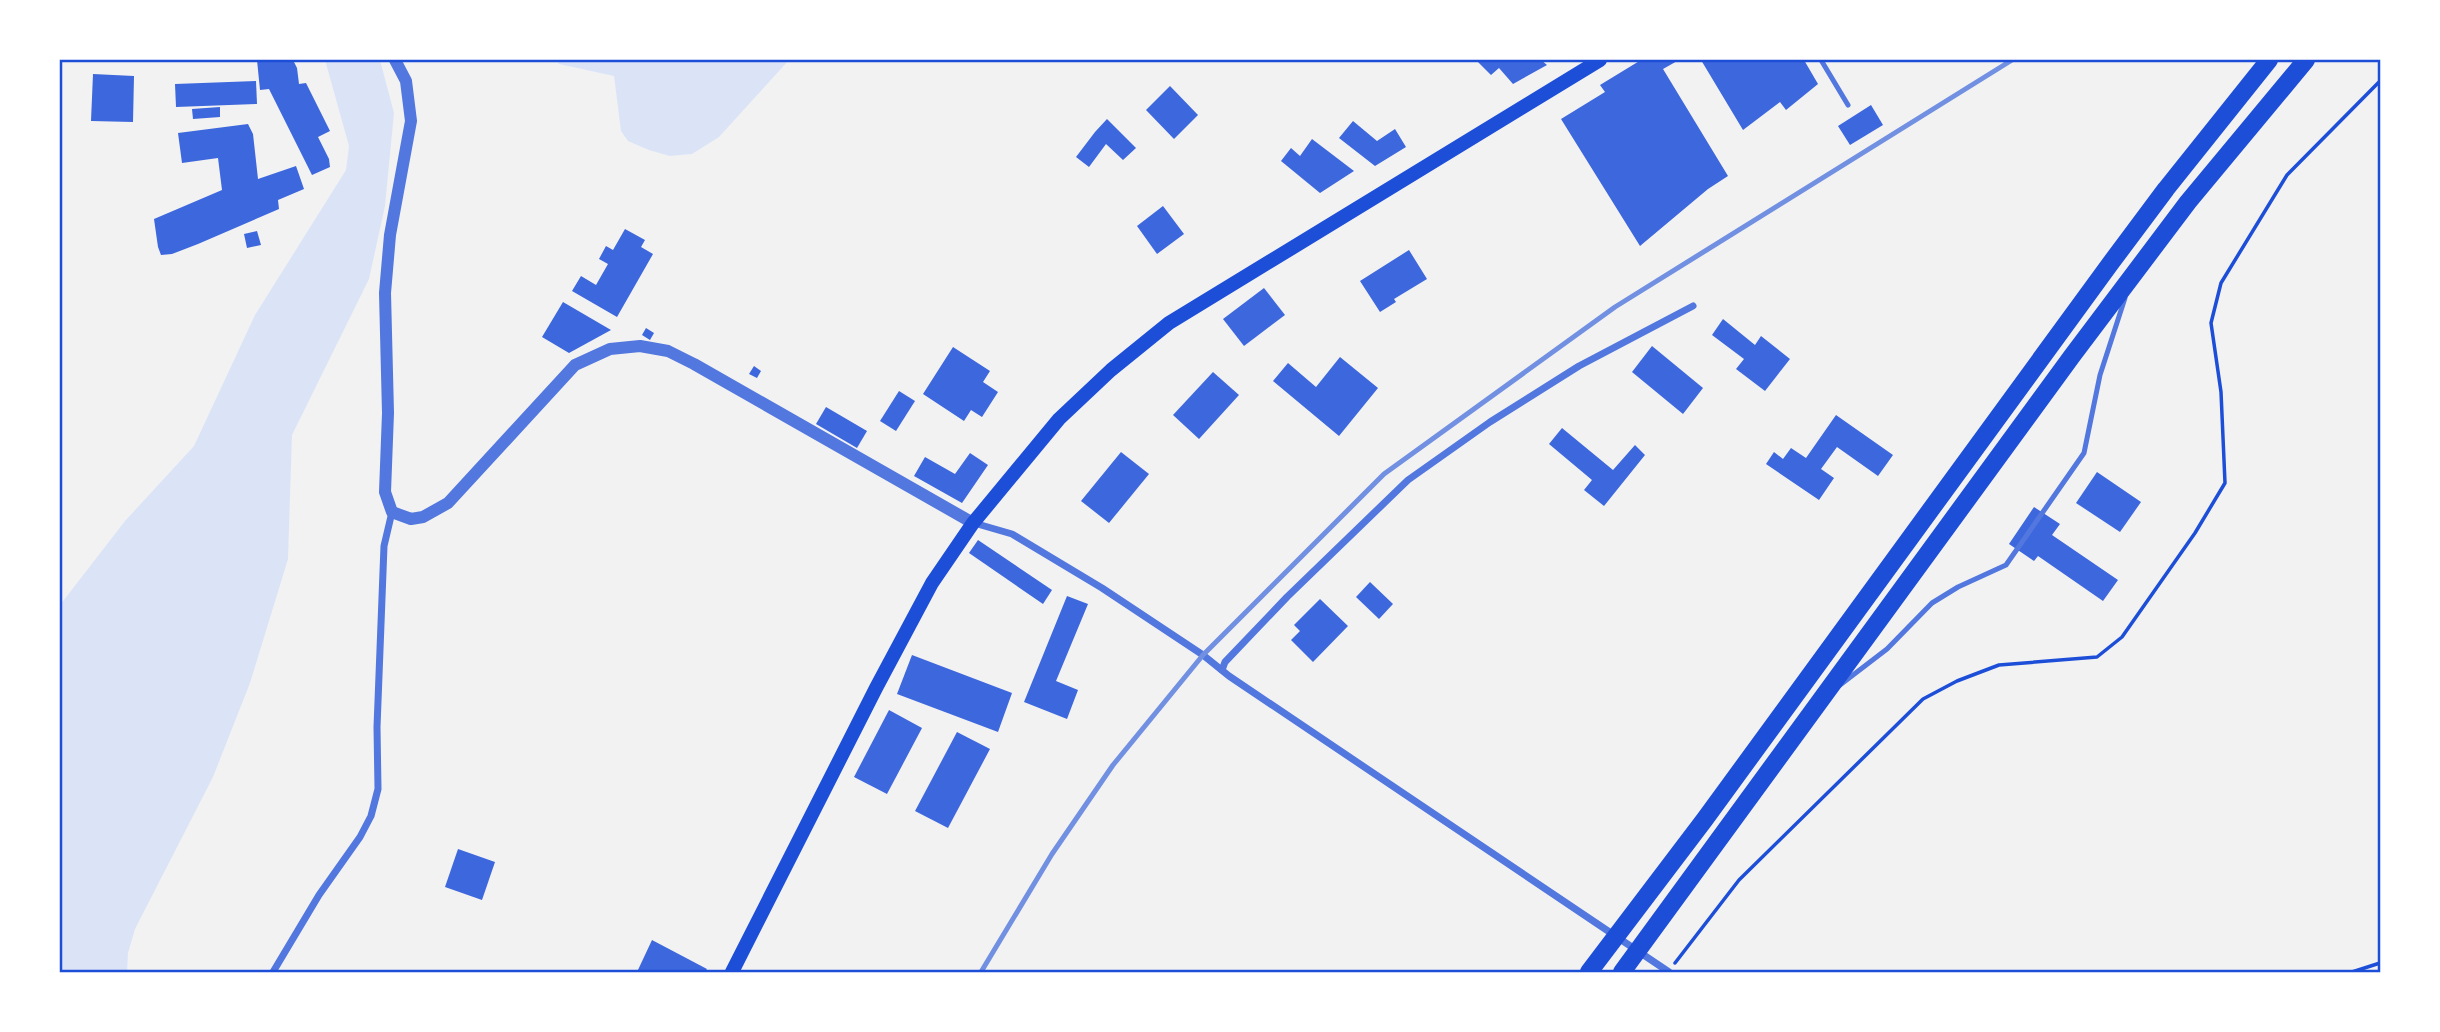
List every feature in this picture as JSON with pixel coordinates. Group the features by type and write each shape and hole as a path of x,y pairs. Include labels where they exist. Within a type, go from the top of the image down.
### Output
{"highway":[{"path":"1589,972 1705,819 2126,243 2269,60"},
{"path":"1622,972 2188,202 2306,60"}],"main road":[{"path":"732,972 932,583 973,523 1059,419 1111,370 1169,323 1600,60"}],"street":[{"path":"273,972 313,906 360,837 371,816 377,789 384,546 392,512 385,492 388,413 386,293 390,235 411,121 405,81 395,60"},
{"path":"1222,670 1225,662 1287,597 1408,480 1490,422 1579,366 1693,306"},
{"path":"392,512 411,519 437,511 460,491 575,365 610,349 640,346 668,351 694,363 973,523 1012,534 1102,587 1668,972"}],"lane":[{"path":"1821,60 1848,106"},
{"path":"1824,698 1887,649 1932,603 1958,587 2006,565 2084,453 2100,375 2132,277"}],"path":[{"path":"1668,972 1739,880 1923,699 1957,681 1999,665 2097,657 2122,637 2195,533 2225,483 2221,392 2211,323 2221,283 2287,174 2381,81"},
{"path":"2352,972 2381,963"}],"shaded area":[{"path":"325,60 380,60 394,113 385,206 369,279 292,435 288,559 250,683 213,777 135,929 128,953 127,972 60,972 60,605 125,521 194,446 255,315 346,170 349,146"},
{"path":"556,60 789,60 719,137 692,154 670,156 628,141 621,131 614,76 559,64"}],"building":[{"path":"257,60 293,60 299,84 306,83 330,131 318,137 330,167 312,175 269,89 260,90"},
{"path":"1476,60 1541,60 1547,65 1513,84 1499,68 1491,75"},
{"path":"1641,60 1679,60 1663,69 1728,176 1708,189 1640,246 1561,119 1605,92 1600,85"},
{"path":"1701,60 1804,60 1818,84 1786,110 1780,102 1743,130"},
{"path":"93,74 134,76 133,122 91,121"},
{"path":"256,81 257,104 176,107 175,84"},
{"path":"1170,86 1198,115 1174,139 1146,110"},
{"path":"1871,105 1883,125 1850,145 1838,126"},
{"path":"220,107 220,117 193,119 192,109"},
{"path":"1107,119 1136,148 1123,160 1106,144 1089,167 1076,157"},
{"path":"1353,121 1377,141 1395,129 1406,147 1375,166 1339,138"},
{"path":"248,124 253,134 258,179 296,166 304,189 278,200 279,209 198,244 172,254 161,255 154,219 222,190 218,158 182,163 178,133"},
{"path":"1312,139 1354,171 1320,193 1281,161 1291,148 1300,156"},
{"path":"1163,206 1184,234 1157,254 1137,226"},
{"path":"625,229 645,240 641,247 653,254 617,317 572,291 581,276 596,285 608,264 599,259 606,246 613,250"},
{"path":"257,231 261,245 247,248 244,234"},
{"path":"1409,250 1427,279 1394,299 1396,302 1380,312 1360,281"},
{"path":"1264,288 1285,315 1244,346 1223,319"},
{"path":"563,302 611,330 569,353 542,337"},
{"path":"1723,319 1755,345 1761,336 1790,359 1765,391 1736,369 1744,359 1712,335"},
{"path":"646,328 654,333 650,340 642,335"},
{"path":"1652,346 1703,388 1683,414 1632,372"},
{"path":"953,347 990,371 983,382 998,392 982,417 971,410 964,421 923,394"},
{"path":"1340,357 1378,388 1339,436 1273,381 1288,363 1316,387"},
{"path":"754,366 761,371 757,378 749,374"},
{"path":"1213,372 1239,395 1199,439 1173,415"},
{"path":"899,391 915,401 896,431 880,421"},
{"path":"826,407 867,431 857,448 816,424"},
{"path":"1836,415 1893,455 1878,476 1837,447 1821,469 1834,478 1819,500 1766,464 1774,452 1783,459 1791,448 1806,458"},
{"path":"1562,428 1613,470 1635,445 1645,455 1604,506 1584,490 1592,480 1549,444"},
{"path":"1121,452 1149,474 1109,523 1081,501"},
{"path":"970,453 988,465 962,503 914,476 925,457 955,474"},
{"path":"2097,472 2141,502 2120,532 2076,503"},
{"path":"2034,507 2060,524 2052,535 2118,580 2103,601 2038,556 2034,561 2009,544"},
{"path":"978,540 1052,590 1043,604 969,553"},
{"path":"1370,582 1393,604 1379,619 1356,597"},
{"path":"1067,596 1088,604 1056,681 1078,690 1067,719 1024,702"},
{"path":"1320,599 1348,626 1313,662 1291,640 1300,631 1294,625"},
{"path":"912,655 1012,693 998,732 897,694"},
{"path":"889,710 922,728 887,794 854,777"},
{"path":"957,732 990,749 948,828 915,811"},
{"path":"458,849 495,862 482,900 445,887"},
{"path":"652,940 707,969 705,972 637,972"}],"railway":[{"path":"981,972 1052,854 1113,765 1203,655 1384,474 1615,307 2012,60"}]}
